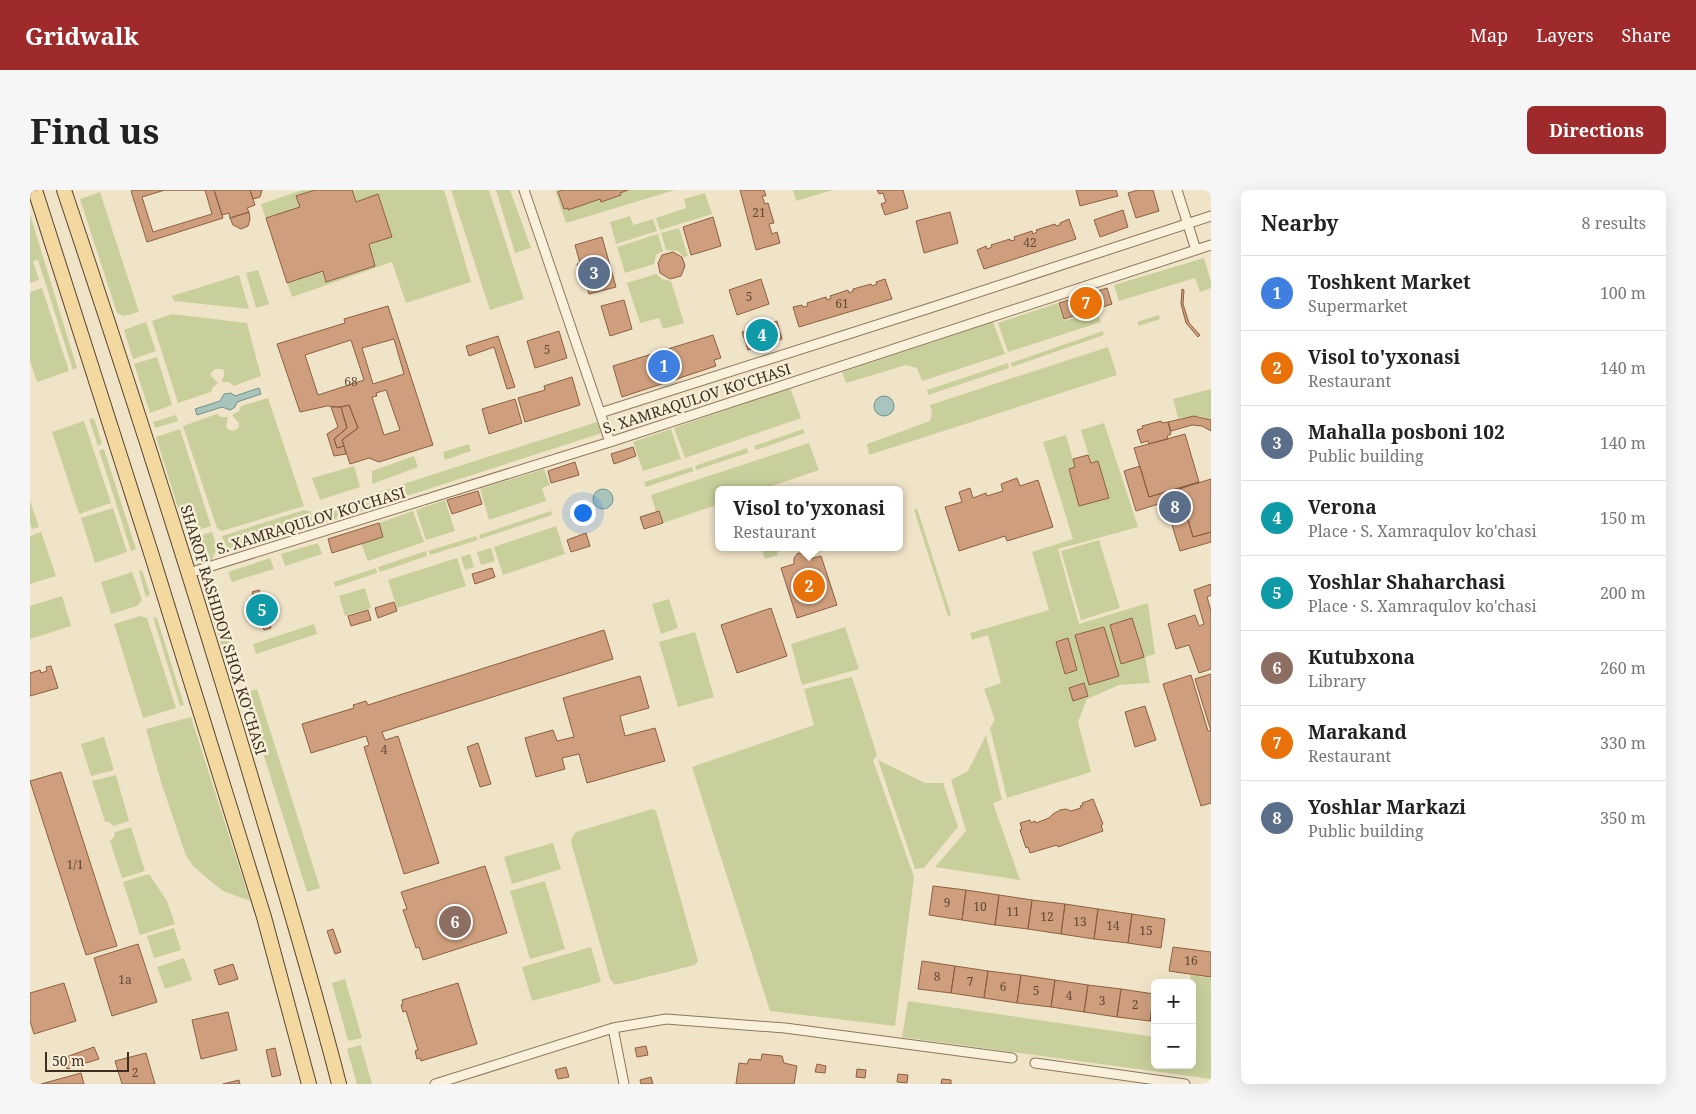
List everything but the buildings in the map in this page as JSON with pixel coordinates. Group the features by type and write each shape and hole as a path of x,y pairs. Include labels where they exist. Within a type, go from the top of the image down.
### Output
{"main road":[{"path":"35,190 158,575 264,917 309,1084"},
{"name":"SHAROF RASHIDOV SHOX KO'CHASI","path":"64,190 110,327 236,724 316,995 339,1084"}],"street":[{"path":"524,190 610,442"},
{"path":"1177,190 1196,250"},
{"path":"600,413 1211,216"},
{"name":"S. XAMRAQULOV KO'CHASI","path":"189,573 610,442 1211,246"},
{"path":"436,1084 613,1028 666,1019 785,1028 1012,1058"},
{"path":"613,1028 624,1084"},
{"path":"1035,1063 1185,1084"}],"green space":[{"path":"303,190 444,190 471,282 406,303 392,262 292,297 261,204"},
{"path":"451,190 489,190 524,299 490,310"},
{"path":"496,190 510,190 531,248 515,253"},
{"path":"555,190 675,190 566,223"},
{"path":"793,190 833,190 796,201"},
{"path":"100,192 139,312 124,316 117,313 80,199"},
{"path":"705,193 712,214 660,230 656,218 686,208 684,199"},
{"path":"30,214 77,368 73,370 38,260 33,261 39,280 30,283"},
{"path":"630,216 633,225 653,219 657,231 616,244 610,222"},
{"path":"679,228 688,256 684,257 678,251 666,250 661,233"},
{"path":"658,234 663,251 656,255 654,264 625,273 617,247"},
{"path":"1204,258 1211,288 1200,292 1195,278 1119,301 1114,285"},
{"path":"258,270 269,304 256,308 246,273"},
{"path":"656,274 662,279 671,281 684,323 663,329 659,318 640,323 627,283"},
{"path":"239,275 249,309 174,301 172,296"},
{"path":"42,288 69,371 37,382 30,361 30,292"},
{"path":"1058,303 1064,321 1097,310 1101,322 1008,352 998,323"},
{"path":"172,314 247,323 261,376 234,386 229,382 222,382 224,371 222,369 215,369 211,376 218,383 211,392 178,403 152,321"},
{"path":"1159,315 1160,319 1139,326 1137,322"},
{"path":"146,322 156,351 133,359 124,330"},
{"path":"993,322 1005,354 922,381 917,368 906,365 846,383 842,372"},
{"path":"1103,331 1104,335 1012,367 1011,363"},
{"path":"1108,347 1117,375 869,455 867,444 930,421 932,413 930,405"},
{"path":"157,357 172,405 150,413 134,364"},
{"path":"1008,363 1009,368 928,395 927,390"},
{"path":"790,387 801,418 685,458 674,428"},
{"path":"1211,389 1211,420 1200,416 1178,418 1173,399"},
{"path":"268,398 304,506 222,531 217,528 183,426 217,414 221,417 228,417 226,427 234,431 239,427 239,423 232,415 239,411 241,406"},
{"path":"176,415 178,421 155,428 153,422"},
{"path":"94,418 102,444 98,446 89,419"},
{"path":"84,421 111,503 79,514 52,432"},
{"path":"597,422 602,433 326,522 322,510"},
{"path":"1104,423 1138,527 1058,549 1079,624 1148,603 1155,654 1145,657 1150,683 1119,685 1087,699 1078,722 1091,772 1007,798 990,728 995,720 984,689 1001,683 988,635 972,640 970,633 1049,610 1032,552 1073,539 1043,442 1066,435 1075,467 1069,470 1079,506 1108,497 1098,461 1091,463 1081,430"},
{"path":"180,429 211,526 186,534 156,437"},
{"path":"671,429 681,459 643,471 633,442"},
{"path":"803,429 805,433 756,450 754,446"},
{"path":"809,443 819,470 772,486 715,486 715,505 663,523 659,511 656,512 651,495"},
{"path":"469,444 471,451 445,460 443,452"},
{"path":"747,448 748,453 696,470 695,466"},
{"path":"104,449 136,549 131,551 99,450"},
{"path":"414,456 418,467 372,484 372,471"},
{"path":"354,466 360,487 320,500 312,478"},
{"path":"692,467 694,471 646,487 644,482"},
{"path":"544,469 550,485 542,488 546,501 489,520 480,489"},
{"path":"445,500 455,531 426,540 416,510"},
{"path":"30,501 39,527 32,529 30,523"},
{"path":"113,508 127,552 95,563 81,518"},
{"path":"917,508 951,615 948,616 914,510"},
{"path":"304,510 310,511 314,526 233,553 225,544 222,536"},
{"path":"413,511 424,542 368,561 361,544 383,537 379,523"},
{"path":"551,511 552,515 480,539 479,535"},
{"path":"556,526 565,554 503,575 494,547"},
{"path":"41,532 56,576 30,584 30,536"},
{"path":"212,532 217,547 212,561 197,565 188,539"},
{"path":"476,536 478,540 430,555 428,551"},
{"path":"1099,540 1120,608 1081,620 1061,551"},
{"path":"318,543 322,554 285,566 281,554"},
{"path":"491,548 495,561 481,565 477,552"},
{"path":"426,551 427,556 380,572 378,567"},
{"path":"762,551 780,551 777,552 778,555 765,559"},
{"path":"470,554 474,567 465,570 461,557"},
{"path":"270,558 274,569 232,582 228,572"},
{"path":"457,558 466,586 397,608 388,580"},
{"path":"376,568 377,573 335,587 334,582"},
{"path":"142,570 150,594 146,597 139,571"},
{"path":"132,572 142,600 137,606 111,614 101,582"},
{"path":"212,575 239,658 227,662 200,580"},
{"path":"365,588 371,608 345,616 339,596"},
{"path":"62,596 71,626 30,639 30,606"},
{"path":"669,599 678,628 661,634 652,604"},
{"path":"140,616 147,618 176,708 143,718 114,624"},
{"path":"153,617 157,618 184,705 180,706"},
{"path":"314,624 317,634 256,654 253,644"},
{"path":"845,627 859,669 802,685 791,644"},
{"path":"695,632 714,697 678,707 659,642"},
{"path":"852,677 877,755 873,760 914,877 895,1026 770,1011 692,767 814,725 804,689"},
{"path":"257,689 320,888 307,892 244,693"},
{"path":"191,717 250,901 223,891 194,867 186,856 161,782 146,729"},
{"path":"986,735 1002,800 993,803 1020,880 935,867 966,831 951,780 968,771"},
{"path":"104,737 114,770 91,776 81,744"},
{"path":"878,760 925,783 943,783 958,827 924,868 915,869"},
{"path":"116,775 129,821 113,826 109,822 105,822 92,781"},
{"path":"652,809 656,811 698,961 695,965 615,985 610,979 571,841 574,834 579,831"},
{"path":"131,827 145,871 122,878 110,841 114,837 115,832"},
{"path":"553,843 561,869 512,884 504,857"},
{"path":"149,874 167,901 175,924 140,935 123,882"},
{"path":"545,881 565,949 530,959 510,891"},
{"path":"174,928 181,950 154,958 147,936"},
{"path":"591,947 601,982 532,1001 522,967"},
{"path":"184,958 192,980 165,989 157,967"},
{"path":"1191,975 1211,978 1211,1079 902,1037 908,1001 1151,1036 1151,1069 1196,1069 1196,979 1190,979"},
{"path":"345,979 362,1038 348,1041 332,983"},
{"path":"361,1045 372,1084 357,1084 347,1049"}],"water":[{"path":"259,388 261,394 237,402 235,407 230,410 222,407 197,415 195,409 220,401 224,394 231,393 235,396"},
{"path":"884,396 891,399 894,406 891,413 884,416 877,413 874,406 877,399"},
{"path":"603,489 610,492 613,499 610,506 603,509 596,506 593,499 596,492"}],"place":[{"name":"Mahalla posboni 102","path":"594,273"},
{"name":"Marakand","path":"1086,303"},
{"name":"Verona","path":"762,335"},
{"name":"Toshkent Market","path":"664,366"},
{"name":"Yoshlar Markazi","path":"1175,507"},
{"name":"Visol to'yxonasi","path":"809,586"},
{"name":"Yoshlar Shaharchasi","path":"262,610"},
{"name":"Kutubxona","path":"455,922"}]}
